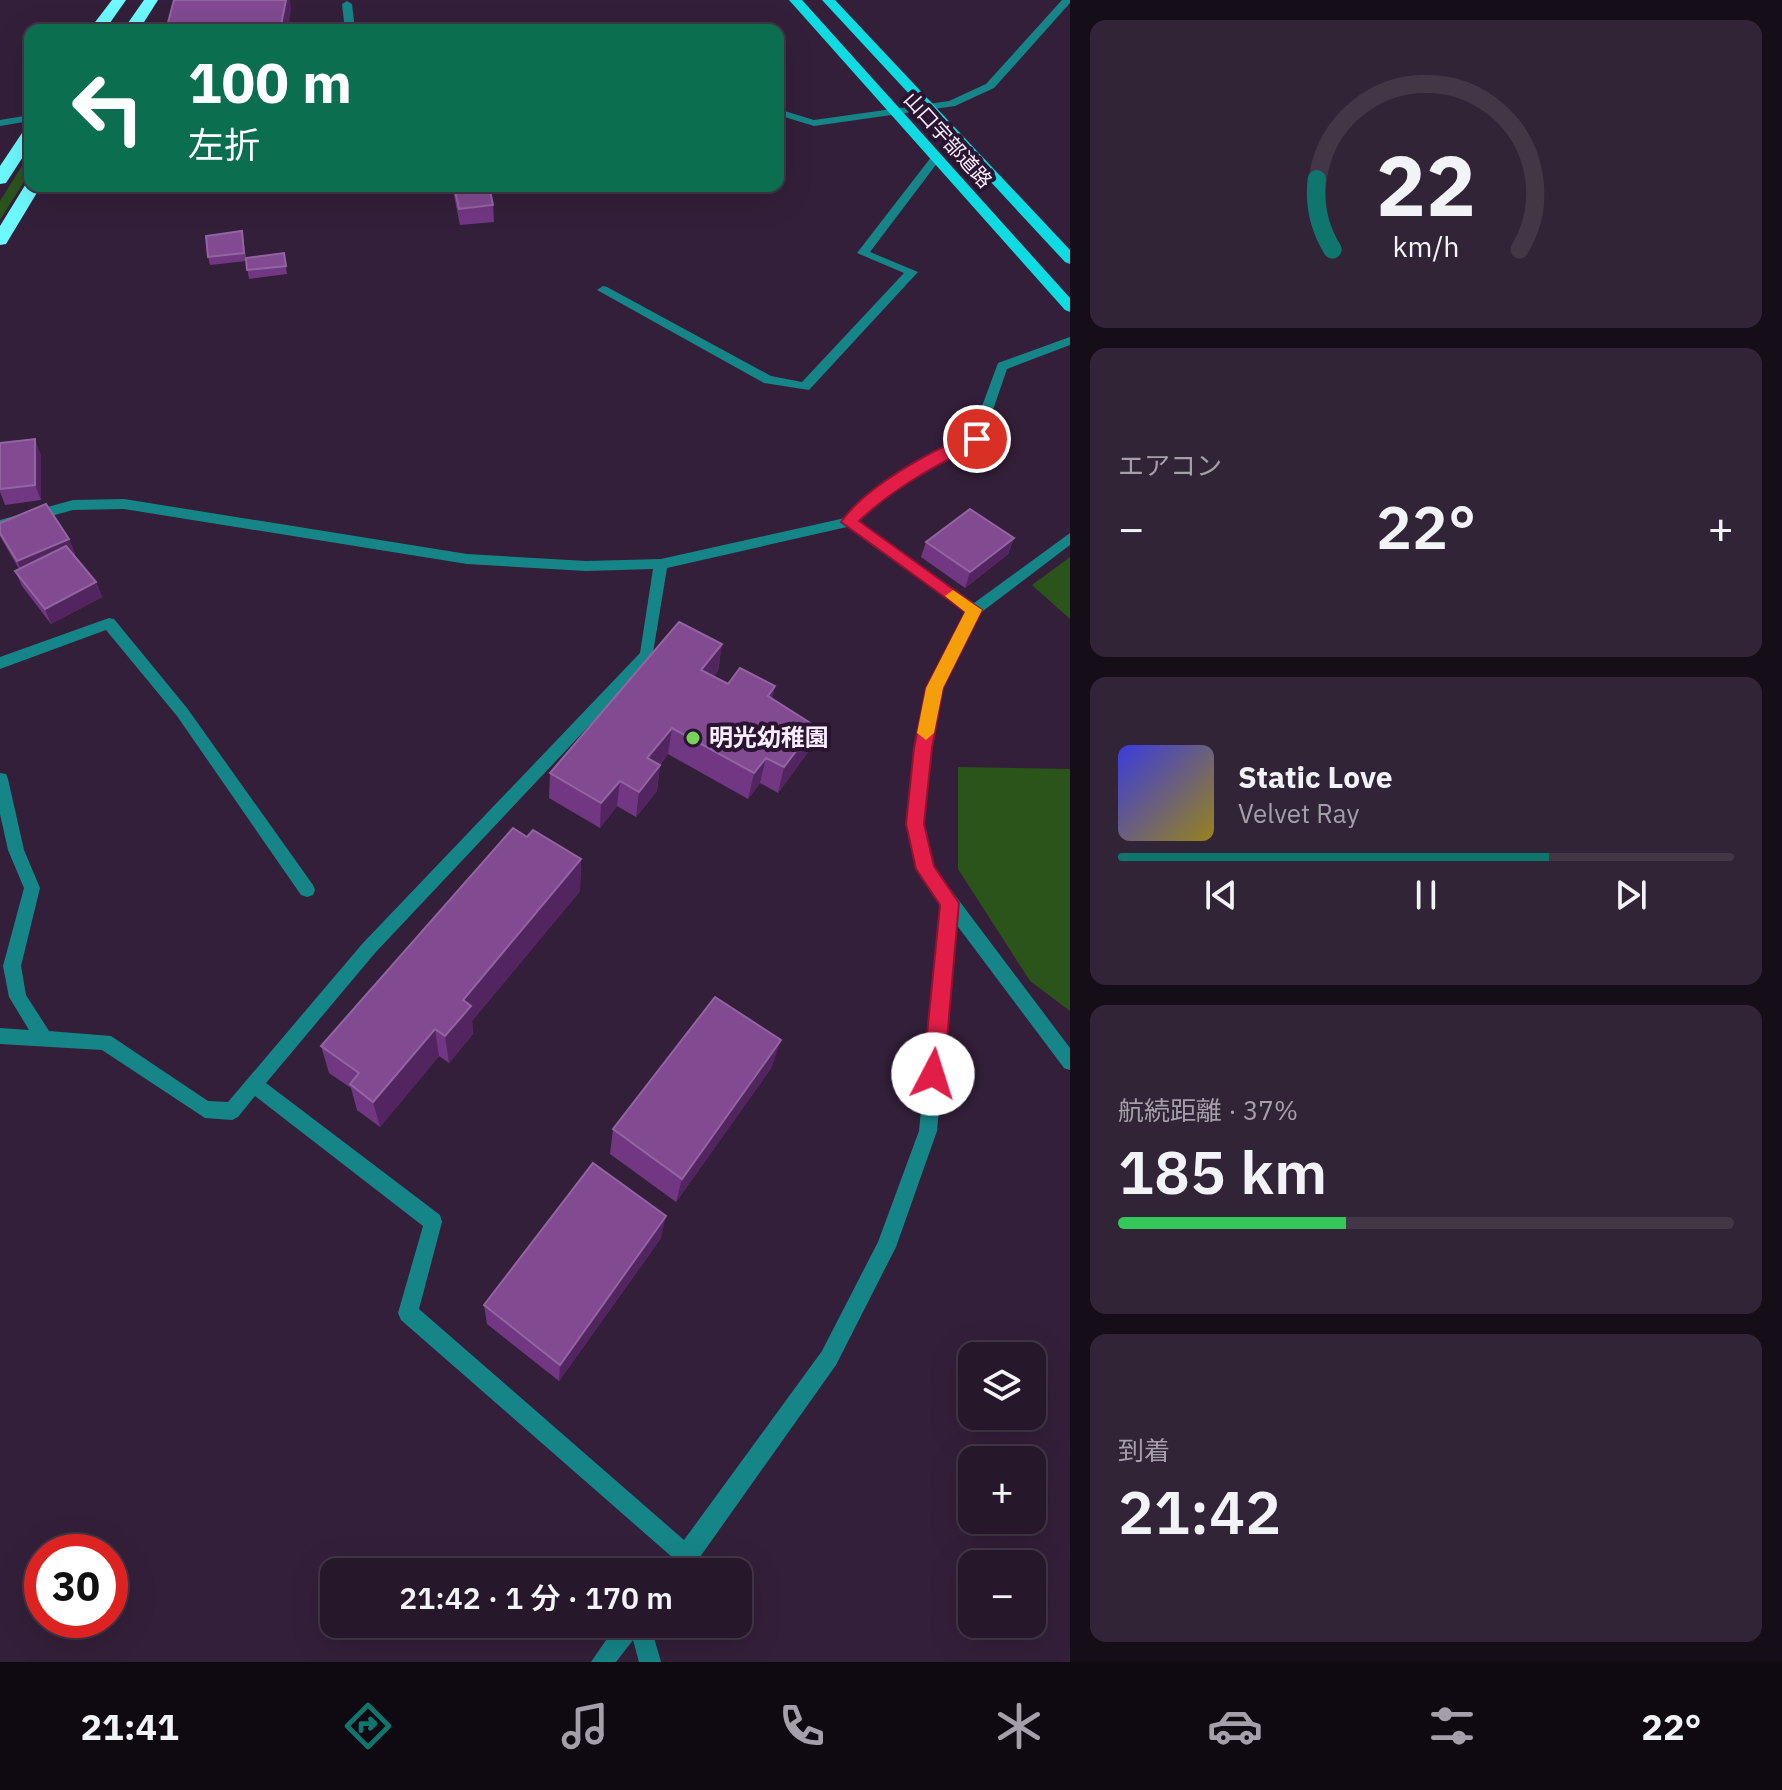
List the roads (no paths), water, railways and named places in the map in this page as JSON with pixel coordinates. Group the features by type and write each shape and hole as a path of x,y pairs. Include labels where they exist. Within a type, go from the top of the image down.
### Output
{"highway":[{"path":"101,24 119,0"},
{"path":"135,24 151,0"},
{"path":"0,179 24,142"},
{"path":"0,240 29,192"}],"main road":[{"name":"山口宇部道路","path":"795,0 1070,307"},
{"name":"山口宇部道路","path":"828,0 1070,259"}],"street":[{"path":"784,114 814,123 951,104 990,86 1067,0"},
{"path":"347,4 349,24"},
{"path":"0,123 24,119"},
{"path":"603,290 768,380 805,387 912,272 863,253 936,158"},
{"path":"0,525 73,505 124,504 467,559 586,566 661,564 849,522 882,491 909,473 977,439 1002,366 1070,341"},
{"path":"849,522 974,610"},
{"path":"1070,538 974,610 934,688 923,748 915,824 925,869 1070,1062"},
{"path":"0,1036 43,1036 105,1042 205,1109 232,1111 369,948 647,655 661,564"},
{"path":"0,663 109,623 182,712 307,890"},
{"path":"0,779 16,850 32,888 12,966 18,997 43,1036"},
{"path":"254,1084 433,1222 408,1313 687,1556 829,1358 886,1247 928,1131 950,903"},
{"path":"602,1662 620,1638"},
{"path":"643,1638 650,1662"}],"place":[{"name":"明光幼稚園","path":"693,738"}]}
